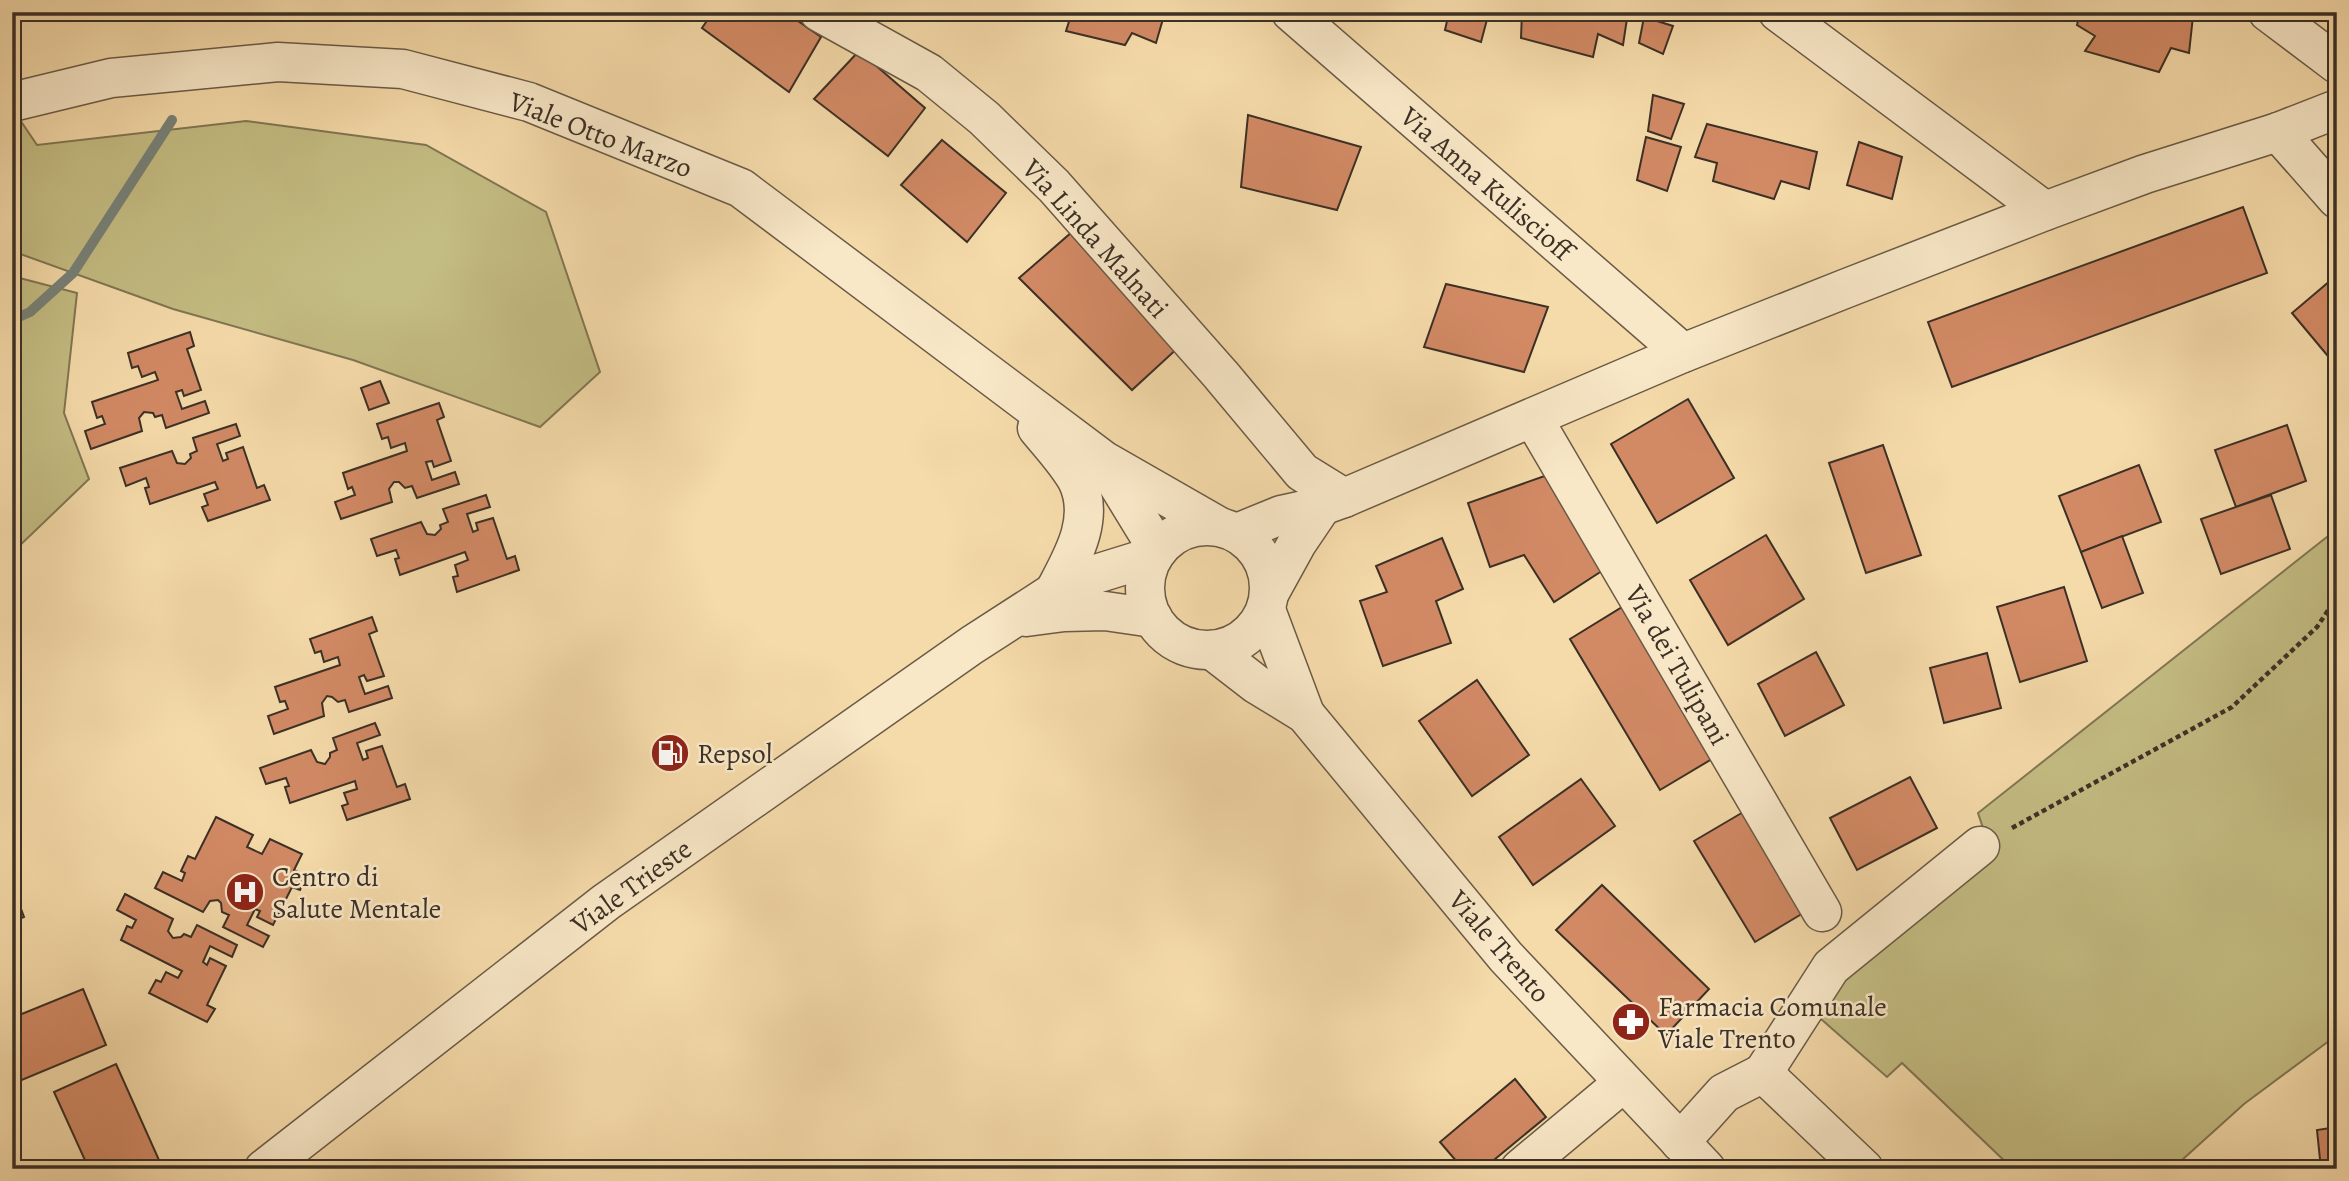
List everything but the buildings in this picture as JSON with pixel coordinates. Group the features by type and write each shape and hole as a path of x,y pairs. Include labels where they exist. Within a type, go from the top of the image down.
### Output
{"street":[{"name":"Via Linda Malnati","path":"819,12 929,73 984,118 1054,186 1221,375 1302,472 1333,502"},
{"name":"Via Anna Kuliscioff","path":"1291,12 1683,353"},
{"path":"1779,12 2045,211"},
{"path":"2268,12 2337,64"},
{"name":"Viale Otto Marzo","path":"12,102 111,78 278,62 403,69 529,102 741,188 1010,393 1103,460 1228,530"},
{"path":"1228,530 1333,502 1683,353 2045,211 2145,174 2278,132 2337,108"},
{"path":"2278,132 2337,199"},
{"path":"1010,393 1077,481 1085,513 1077,549 1054,592"},
{"name":"Via dei Tulipani","path":"1534,418 1822,912"},
{"name":"Viale Otto Marzo","path":"1103,460 1156,553"},
{"path":"1268,601 1268,575 1261,558 1251,544 1228,530 1203,526 1170,538 1156,553 1146,576 1146,597 1153,618 1163,632 1177,643 1194,649 1225,648 1244,638 1260,622 1268,601 1333,502"},
{"name":"Viale Trieste","path":"264,1169 606,902 1010,619 1054,592 1156,553"},
{"name":"Viale Trento","path":"1268,601 1305,714"},
{"name":"Viale Trieste","path":"1010,619 1064,612 1105,611 1153,618"},
{"name":"Viale Trento","path":"1212,650 1256,684 1305,714 1506,957 1693,1156"},
{"path":"1693,1156 1724,1093 1763,1073 1831,967 1980,846"},
{"path":"1763,1073 1864,1169"},
{"path":"1520,1169 1623,1083"}],"path":[{"path":"1980,846 2232,707 2317,627 2337,597"}],"shaded area":[{"path":"12,108 37,145 246,121 426,145 546,212 600,372 540,427 353,360 173,309 12,251"},
{"path":"12,276 77,293 64,413 89,479 12,553"},
{"path":"2337,529 2337,1035 2244,1104 2172,1169 2013,1169 1902,1063 1887,1077 1813,1012 1843,979 1993,858 1978,813"}],"waterway":[{"path":"12,320 30,312 73,273 172,120"}],"place":[{"name":"Repsol","path":"670,753"},
{"name":"Centro di Salute Mentale","path":"245,892"},
{"name":"Farmacia Comunale Viale Trento","path":"1631,1022"}]}
